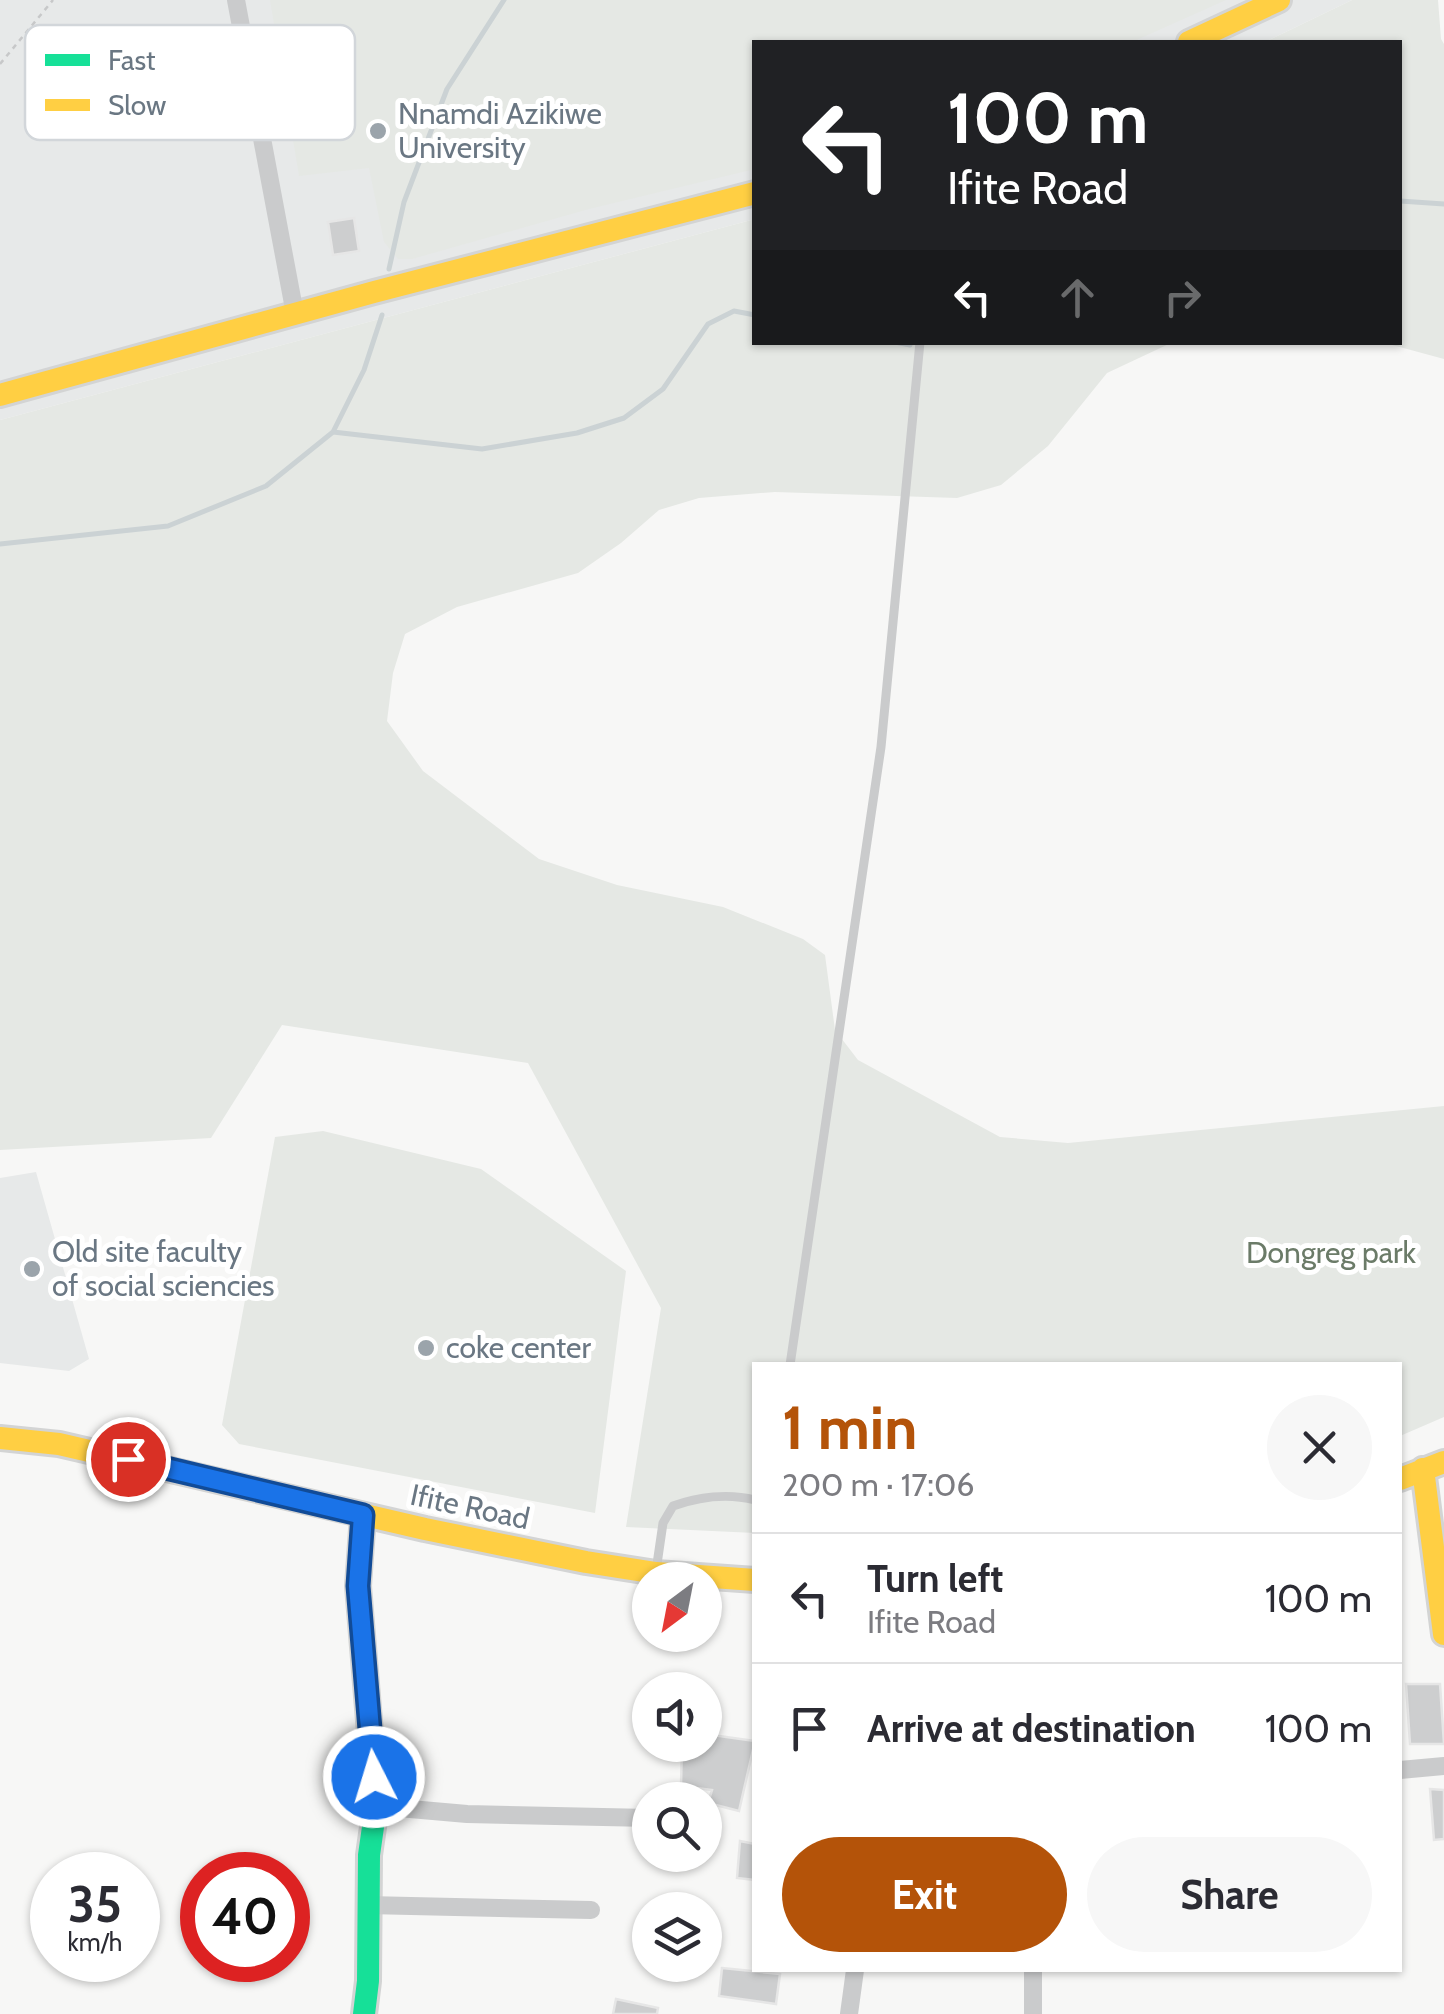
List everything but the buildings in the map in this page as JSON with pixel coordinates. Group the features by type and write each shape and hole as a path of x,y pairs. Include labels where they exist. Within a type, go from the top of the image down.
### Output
{"street":[{"path":"236,0 241,25"},
{"path":"1193,40 1279,0"},
{"path":"262,140 294,314"},
{"path":"0,395 752,194"},
{"name":"Ifite Road","path":"0,1438 60,1444 363,1515 632,1569"},
{"path":"1402,1478 1434,1466 1444,1634"},
{"path":"363,1515 358,1586 376,1806 369,1855 364,2014"},
{"name":"Ifite Road","path":"722,1578 752,1580"},
{"path":"1402,1770 1444,1766"},
{"path":"376,1806 467,1814 632,1818"},
{"path":"367,1905 591,1910"},
{"path":"848,2014 855,1972"},
{"path":"1033,1972 1033,2014"}],"lane":[{"path":"790,1362 881,747 920,345"},
{"path":"658,1562 664,1523 673,1506 694,1498 752,1499"}],"path":[{"path":"32,25 53,0"},
{"path":"0,64 25,34"}],"shaded area":[{"name":"Nnamdi Azikiwe University","path":"0,0 1352,0 1269,40 752,40 752,220 0,420"},
{"name":"Old site faculty of social sciencies","path":"36,1172 89,1359 69,1371 0,1363 0,1178"}],"green space":[{"path":"270,0 1226,0 1136,40 752,40 752,170 589,209 412,259 398,259 384,242 369,168 299,176 293,140 355,140 355,25 274,25"},
{"path":"1352,0 1438,0 1444,44 1444,359 1392,345 1402,345 1402,40 1269,40"},
{"name":"Dongreg park","path":"752,220 752,345 1167,345 1107,373 1048,446 1001,485 957,498 775,492 699,498 659,510 578,573 457,607 405,634 393,673 387,721 423,771 539,859 617,885 723,907 803,939 825,955 835,1030 858,1060 1000,1137 1068,1143 1444,1106 1444,1417 1402,1435 1402,1362 752,1362 752,1533 626,1527 661,1308 528,1063 282,1025 211,1138 0,1150 0,420"},
{"name":"coke center","path":"323,1131 481,1169 626,1271 595,1513 239,1444 222,1425 275,1137"}],"waterway":[{"path":"389,269 404,202 447,89 504,0"},
{"path":"1402,201 1444,204"},
{"path":"333,432 482,449 577,433 624,418 663,389 708,324 734,311 752,314"},
{"path":"0,544 168,526 266,486 333,432 364,370 382,315"}],"traffic: fast":[{"path":"363,1515 358,1586 376,1806 369,1855 364,2014"}],"traffic: slow":[{"path":"1193,40 1279,0"},
{"path":"0,395 752,194"},
{"path":"0,1438 59,1444 586,1562 656,1573 752,1580"},
{"path":"1402,1478 1444,1462"},
{"path":"1423,1469 1444,1634"}],"place":[{"name":"Nnamdi Azikiwe University","path":"378,131"},
{"name":"Old site faculty of social sciencies","path":"32,1269"},
{"name":"coke center","path":"426,1348"}],"route":[{"path":"128,1459 363,1515 358,1586 374,1777"}]}
